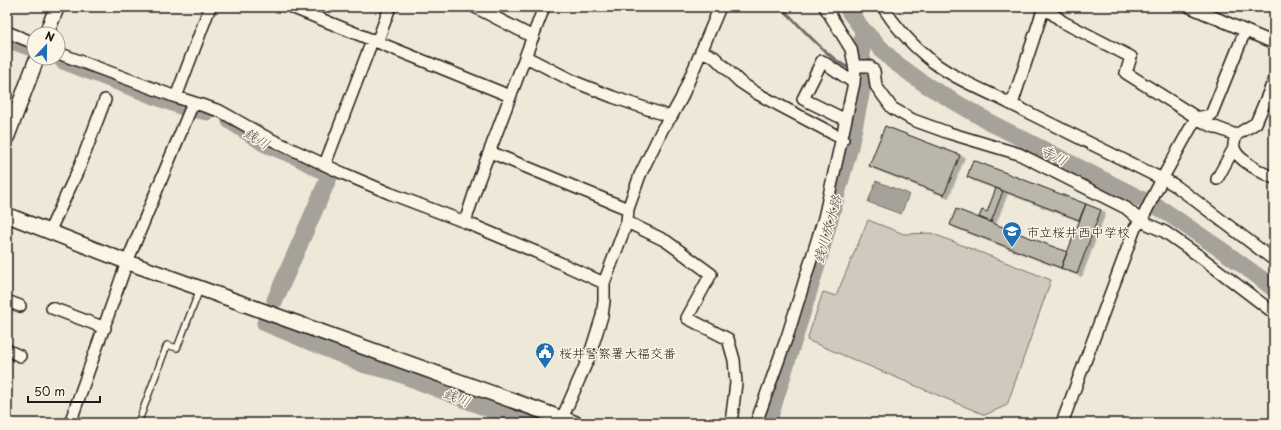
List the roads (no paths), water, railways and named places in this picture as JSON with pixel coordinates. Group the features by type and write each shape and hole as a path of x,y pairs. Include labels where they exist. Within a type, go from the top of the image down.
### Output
{"street":[{"path":"49,26 57,7"},
{"path":"176,98 210,7"},
{"path":"291,7 510,96"},
{"path":"325,164 372,41 379,37 390,7"},
{"path":"475,7 533,38"},
{"path":"465,222 478,182 544,7"},
{"path":"7,215 127,262 566,421 602,316 604,283 627,222 628,209 640,175 663,128 672,117 720,7"},
{"path":"756,423 788,334 824,218 846,120 854,74 851,49 825,7"},
{"path":"883,7 892,21 928,58 953,74 1160,182 1166,180 1274,260"},
{"path":"1012,104 1042,7 1063,22 1131,57 1126,73 1196,118 1207,124 1236,135"},
{"path":"1190,7 1274,43"},
{"path":"1062,423 1135,228 1142,218 1160,182 1196,118 1211,115 1246,30"},
{"path":"7,32 26,40"},
{"path":"701,51 714,57 740,82 758,94 842,139"},
{"path":"66,56 176,98 220,111 266,137 389,193 465,222 569,266 604,283"},
{"path":"526,57 575,82 613,97 672,117"},
{"path":"846,120 803,99 822,61 854,74"},
{"path":"7,136 34,66"},
{"path":"854,74 869,66 874,70 876,86 892,108 913,120 949,133 1019,154 1126,208 1165,232 1202,258 1274,313"},
{"path":"1236,135 1256,123 1274,80"},
{"path":"49,232 80,166 105,100"},
{"path":"73,422 127,262 193,102"},
{"path":"1217,179 1234,148 1236,135"},
{"path":"1234,148 1240,157 1262,173 1274,178"},
{"path":"490,152 628,209"},
{"path":"1274,182 1274,185"},
{"path":"627,222 666,241 711,274 687,318 728,339 734,360 736,383 731,423"},
{"path":"7,301 20,306"},
{"path":"52,308 105,328"},
{"path":"7,350 20,356"}],"lane":[{"path":"138,423 167,345 177,348 200,288"}],"waterway":[{"path":"781,7 835,60 852,69"},
{"name":"寺川","path":"846,7 863,30 893,61 926,85 993,124 1163,210 1226,253 1274,289"},
{"name":"銭川放水路","path":"768,423 818,262 850,147 863,85 864,72 861,48 863,30"},
{"name":"銭川","path":"7,39 26,46"},
{"name":"銭川","path":"66,62 183,107 207,112"},
{"name":"銭川","path":"230,121 265,144 299,158 330,175 275,300"},
{"name":"銭川","path":"265,323 365,365 395,372 512,418 538,423"}],"place":[{"name":"市立桜井西中学校","path":"1012,248"},
{"name":"桜井警察署大福交番","path":"545,369"}]}
